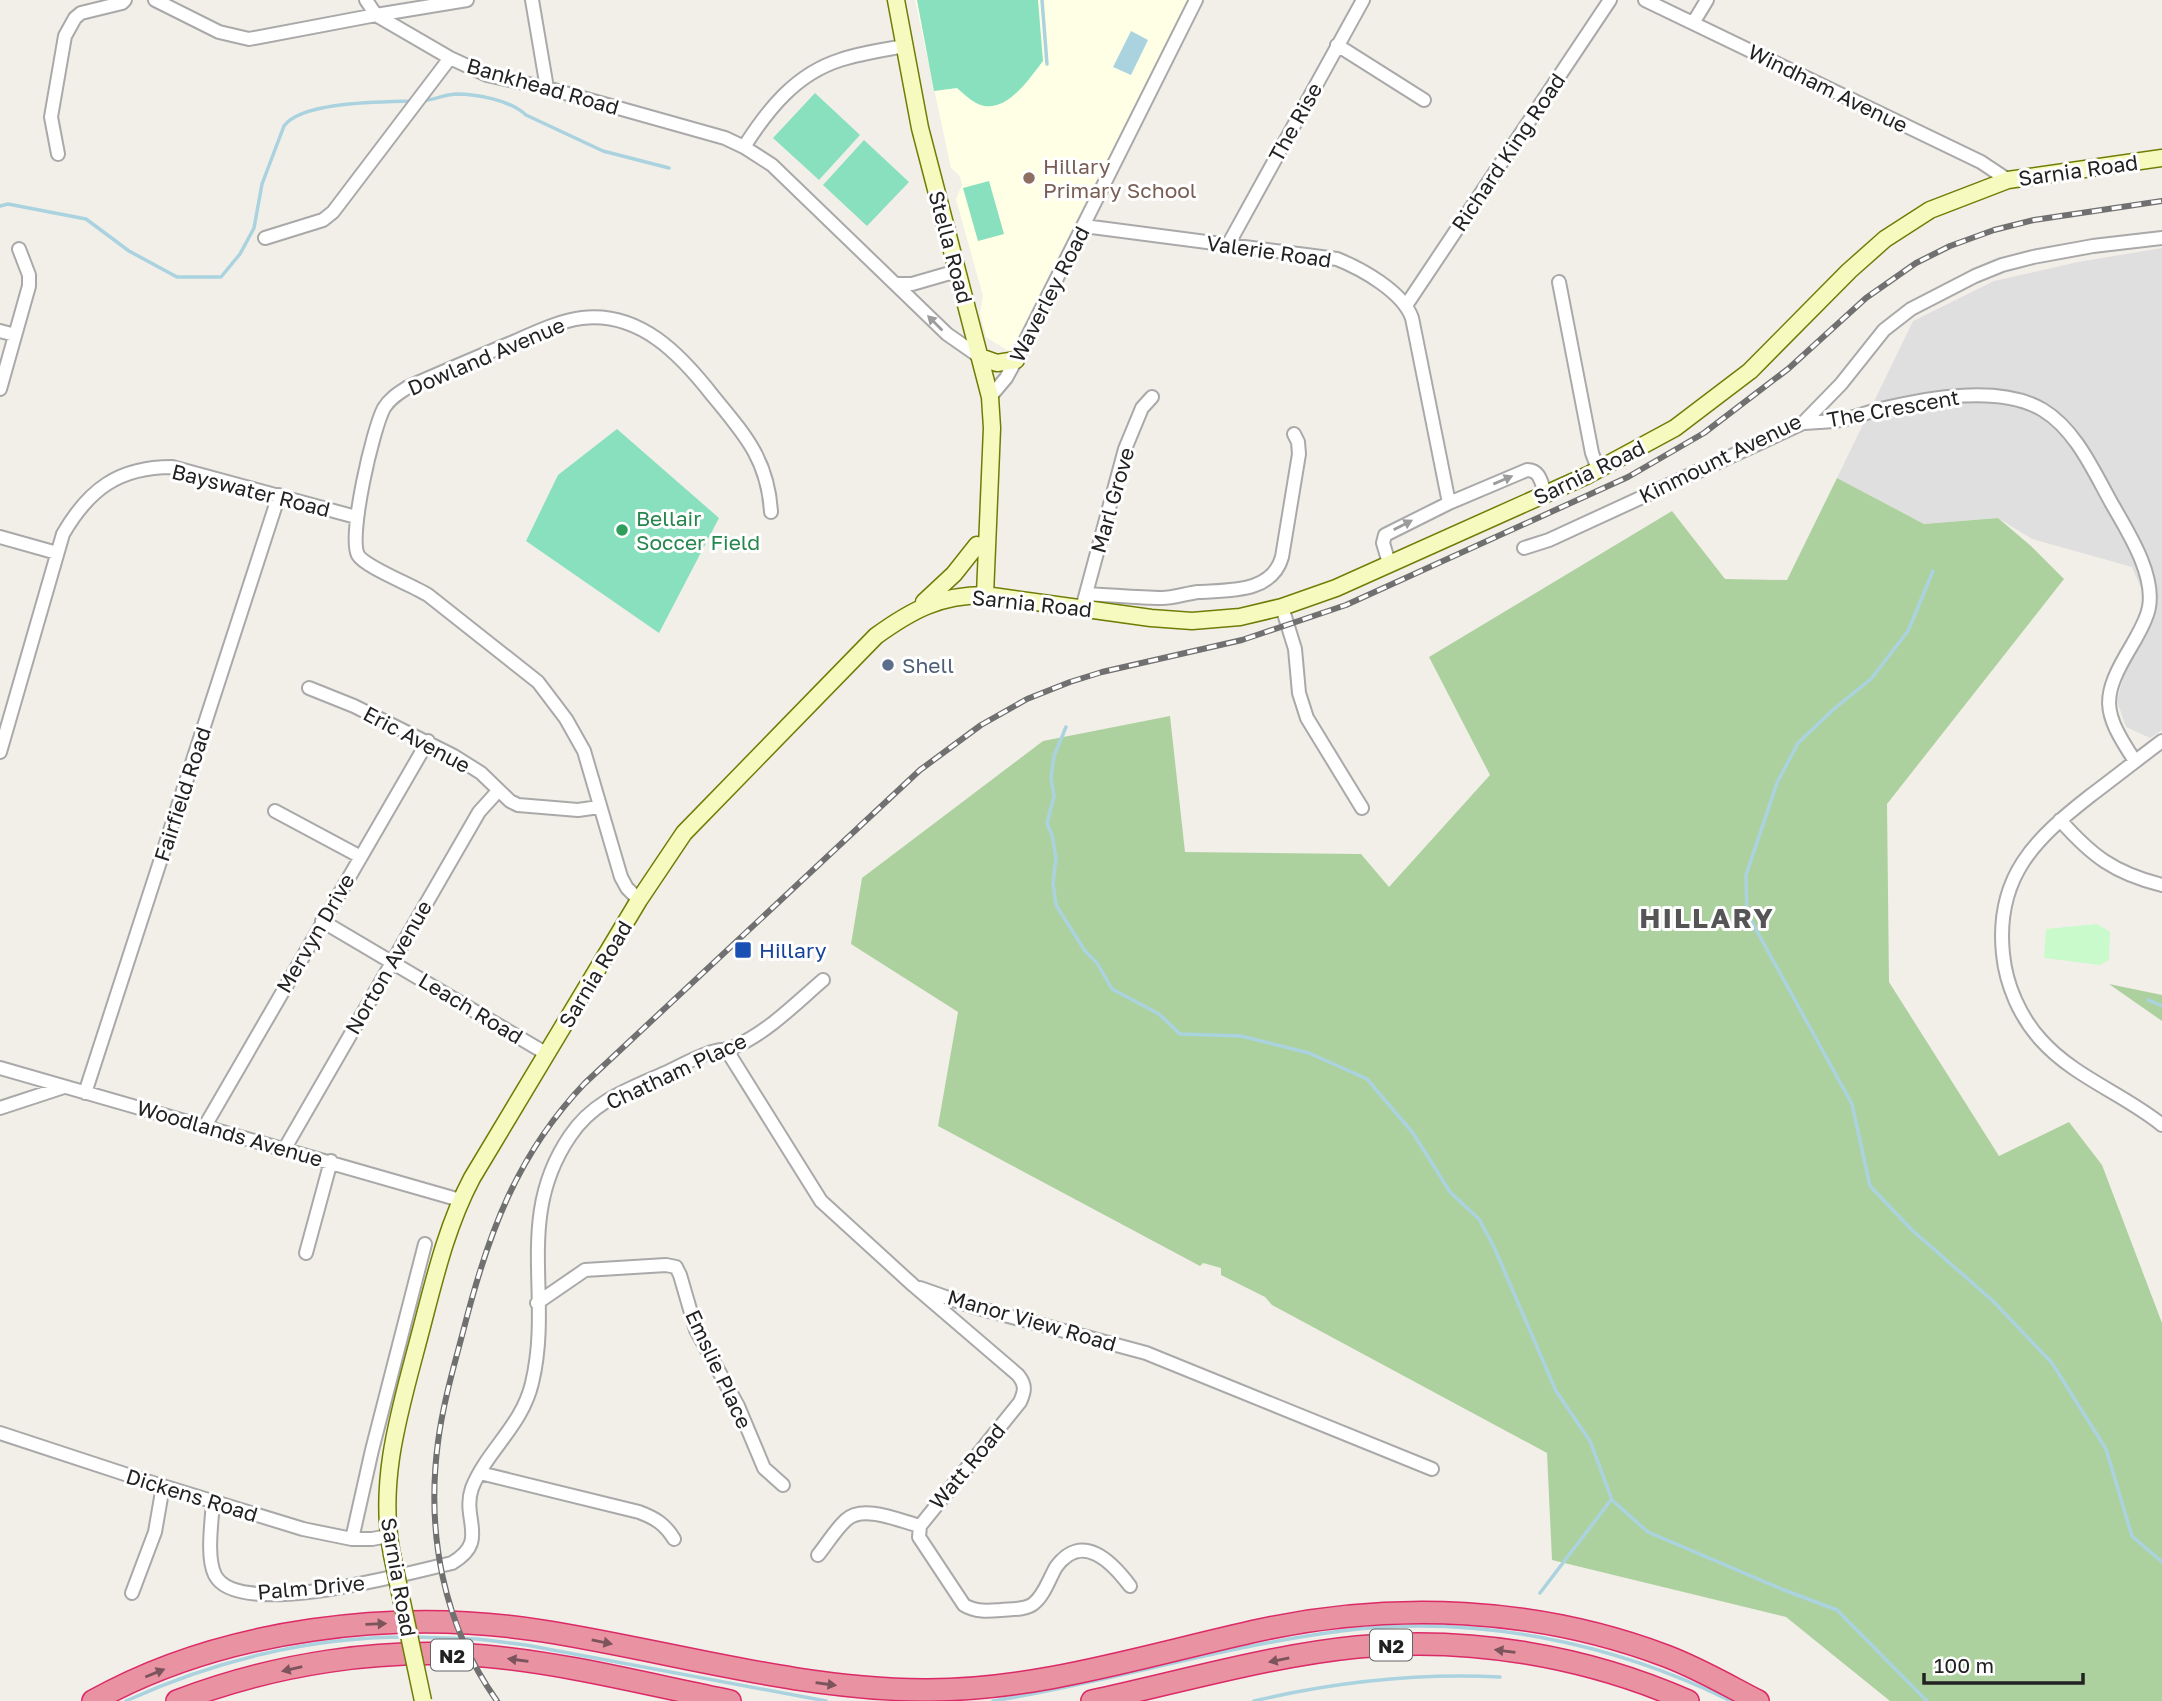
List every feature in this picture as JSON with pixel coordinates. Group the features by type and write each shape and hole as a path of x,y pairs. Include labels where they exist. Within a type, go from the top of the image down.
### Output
{"highway":[{"name":"N2","path":"93,1701 190,1659 273,1637 372,1624 486,1624 542,1631 796,1680 881,1690 931,1690 977,1688 1050,1677 1319,1619 1404,1612 1510,1618 1600,1635 1675,1659 1758,1701"},
{"name":"N2","path":"1092,1701 1283,1658 1357,1647 1434,1645 1480,1647 1549,1657 1634,1679 1688,1701"},
{"name":"N2","path":"177,1701 231,1684 322,1662 375,1656 440,1654 525,1661 730,1701"},
{"path":"1549,1657 1660,1701"}],"main road":[{"name":"Stella Road","path":"896,0 920,128 990,397 992,428 979,595"},
{"name":"Sarnia Road","path":"423,1701 388,1536 388,1468 440,1258 460,1200 639,900 684,833 876,636 914,611 944,598 979,595 1084,601 1192,621 1240,617 1282,607 1336,588 1598,470 1675,428 1723,393 1771,352 1849,271 1885,239 1930,210 2008,180 2162,158"},
{"path":"980,357 997,363 1016,360"},
{"name":"Stella Road","path":"979,595 978,545 988,496"},
{"path":"914,611 954,574 978,545"}],"street":[{"path":"58,154 51,117 65,36 72,22 82,12 122,4 125,0"},
{"path":"155,0 219,32 249,39 467,0"},
{"path":"366,0 376,15"},
{"path":"532,0 547,88"},
{"name":"Waverley Road","path":"990,397 1006,378 1016,360 1196,0"},
{"name":"The Rise","path":"1228,246 1363,0"},
{"name":"Richard King Road","path":"1406,304 1610,0"},
{"name":"Windham Avenue","path":"1645,0 1981,162 2008,180"},
{"path":"1693,23 1707,0"},
{"name":"Bankhead Road","path":"376,15 450,58 487,75 547,88 691,128 744,147 772,165 947,334 980,357"},
{"path":"744,147 772,106 807,76 838,60 905,46"},
{"path":"1337,46 1424,100"},
{"path":"265,238 323,220 333,212 450,58"},
{"name":"Valerie Road","path":"1084,226 1337,259 1361,271 1406,304"},
{"name":"Kinmount Avenue","path":"1524,548 1549,540 1803,423 1841,384 1884,330 1911,309 1975,276 2033,257 2093,246 2162,238"},
{"path":"0,389 29,286 29,275 19,249"},
{"path":"896,284 912,284 957,271"},
{"path":"1559,282 1592,453 1598,470"},
{"path":"1406,304 1412,318 1449,503"},
{"name":"Dowland Avenue","path":"639,900 621,877 584,751 551,697 538,682 428,595 366,563 359,556 355,546 356,517 379,422 385,407 395,395 408,387 547,328 582,318 606,319 631,325 651,334 681,357 739,428 760,461 767,478 771,512"},
{"path":"0,331 15,335"},
{"name":"The Crescent","path":"1803,423 1839,420 1881,409 1969,395 2029,403 2062,426 2080,449 2112,504 2148,578 2151,593 2149,609 2109,696 2113,729 2135,761"},
{"name":"Marl Grove","path":"1084,601 1125,449 1142,408 1152,397"},
{"path":"1084,601 1165,598 1187,593 1242,589 1276,572 1282,556 1299,454 1294,434"},
{"name":"Bayswater Road","path":"0,752 63,534 74,515 92,494 111,480 153,467 172,467 356,517"},
{"path":"1389,564 1383,543 1385,535 1449,503 1527,470 1538,473 1545,494"},
{"name":"Fairfield Road","path":"85,1093 279,495"},
{"path":"0,537 57,553"},
{"path":"1282,607 1295,649 1299,692 1307,718 1362,808"},
{"name":"Eric Avenue","path":"309,688 428,741 481,773 510,801 530,807 578,810 599,807"},
{"name":"Mervyn Drive","path":"205,1126 428,741"},
{"path":"2162,741 2046,831 2028,853 2012,883 2002,930 2008,982 2026,1021 2040,1040 2059,1057 2141,1108 2162,1125"},
{"name":"Norton Avenue","path":"285,1148 479,811 498,791"},
{"path":"275,811 359,856"},
{"path":"2060,820 2089,852 2103,861 2124,873 2162,885"},
{"name":"Leach Road","path":"322,921 547,1054"},
{"name":"Chatham Place","path":"537,1303 537,1245 543,1189 551,1166 570,1135 587,1115 619,1092 706,1054 744,1042 773,1022 823,980"},
{"name":"Manor View Road","path":"726,1049 813,1192 828,1209 913,1285 971,1306 1146,1353 1432,1469"},
{"name":"Woodlands Avenue","path":"0,1068 460,1200"},
{"path":"0,1108 65,1087"},
{"path":"306,1253 331,1161"},
{"path":"352,1539 425,1244"},
{"name":"Emslie Place","path":"537,1303 579,1273 592,1268 666,1265 676,1267 696,1330 738,1406 760,1461 769,1474 783,1485"},
{"name":"Watt Road","path":"913,1285 1024,1383 1020,1402 920,1526 919,1536 964,1605 970,1609 991,1611 1028,1607 1039,1598 1057,1566 1070,1554 1078,1552 1094,1552 1113,1566 1130,1586"},
{"name":"Palm Drive","path":"213,1501 211,1562 215,1575 233,1591 247,1593 341,1589 452,1563 463,1557 472,1541 471,1494 480,1473 514,1425 528,1396 535,1369 537,1303"},
{"path":"408,1309 426,1312"},
{"name":"Dickens Road","path":"0,1433 303,1529 352,1539 388,1536"},
{"path":"480,1473 639,1511 656,1519 667,1528 674,1539"},
{"path":"132,1593 152,1542 163,1486"},
{"path":"818,1555 851,1517 878,1515 920,1526"}],"shaded area":[{"name":"Hillary Primary School","path":"915,0 1188,0 1010,352 986,337 980,313 983,296 956,199 962,185 961,180 951,168"},
{"path":"2162,248 2162,730 2150,738 2126,727 2117,701 2126,668 2145,632 2142,590 2132,567 2032,539 1998,518 1924,524 1837,478 1913,321 1994,281 2078,262"}],"green space":[{"path":"917,0 1038,0 1043,61 1015,94 996,105 976,103 957,88 934,91"},
{"path":"815,93 860,135 819,180 773,138"},
{"path":"864,140 909,182 867,226 823,185"},
{"path":"989,181 1004,234 978,241 963,188"},
{"name":"Bellair Soccer Field","path":"617,429 719,518 659,633 526,541 558,475"},
{"path":"1837,478 1924,524 1998,518 2064,579 1887,804 1889,982 1999,1156 2069,1122 2102,1165 2162,1323 2162,1701 1890,1701 1786,1617 1552,1560 1547,1453 1272,1305 1265,1297 1221,1275 1221,1268 1203,1263 1200,1266 938,1126 958,1012 851,944 862,878 1043,741 1170,716 1185,852 1361,854 1389,887 1490,775 1429,657 1672,511 1725,579 1787,580"},
{"path":"2097,924 2110,932 2109,960 2100,965 2044,958 2046,929"},
{"path":"2109,984 2162,995 2162,1021"}],"water":[{"path":"1131,31 1148,40 1131,75 1113,67"}],"waterway":[{"path":"1042,0 1047,64"},
{"path":"421,101 455,94 493,99 511,105 526,115 603,151 669,168"},
{"path":"0,206 8,204 86,219 129,251 177,277 221,277 240,254 254,228 262,184 284,126 294,118 325,107 414,101"},
{"path":"1933,571 1908,631 1871,679 1798,743 1777,783 1746,875 1747,913 1852,1104 1870,1186 1912,1230 1993,1301 2052,1363 2106,1449 2132,1536 2162,1562"},
{"path":"1066,727 1054,756 1051,778 1054,796 1047,823 1056,858 1053,883 1056,905 1112,989 1159,1014 1180,1034 1241,1036 1309,1053 1367,1079 1413,1133 1450,1192 1479,1219 1494,1247 1556,1391 1590,1441 1612,1500 1648,1532 1837,1610 1927,1701"},
{"path":"2148,1000 2162,1006"},
{"path":"1540,1593 1611,1500"},
{"path":"993,1701 1297,1638 1341,1631 1441,1626 1491,1630 1590,1648 1686,1680 1731,1701"},
{"path":"126,1701 193,1674 263,1654 334,1641 406,1637"},
{"path":"413,1637 478,1639 526,1645 826,1701"},
{"path":"1254,1701 1376,1680 1438,1676 1500,1677"}],"railway":[{"path":"497,1701 478,1672 451,1610 437,1544 435,1476 440,1427 473,1293 508,1197 541,1138 585,1083 920,770 981,725 1027,699 1102,672 1242,640 1346,605 1628,477 1704,433 1788,369 1866,298 1916,263 1950,246 1994,230 2034,220 2162,201"}],"place":[{"name":"Hillary Primary School","path":"1029,178"},
{"name":"Bellair Soccer Field","path":"622,530"},
{"name":"Shell","path":"888,665"},
{"name":"Hillary","path":"743,950"}],"district":[{"name":"HILLARY","path":"1707,917"}]}
